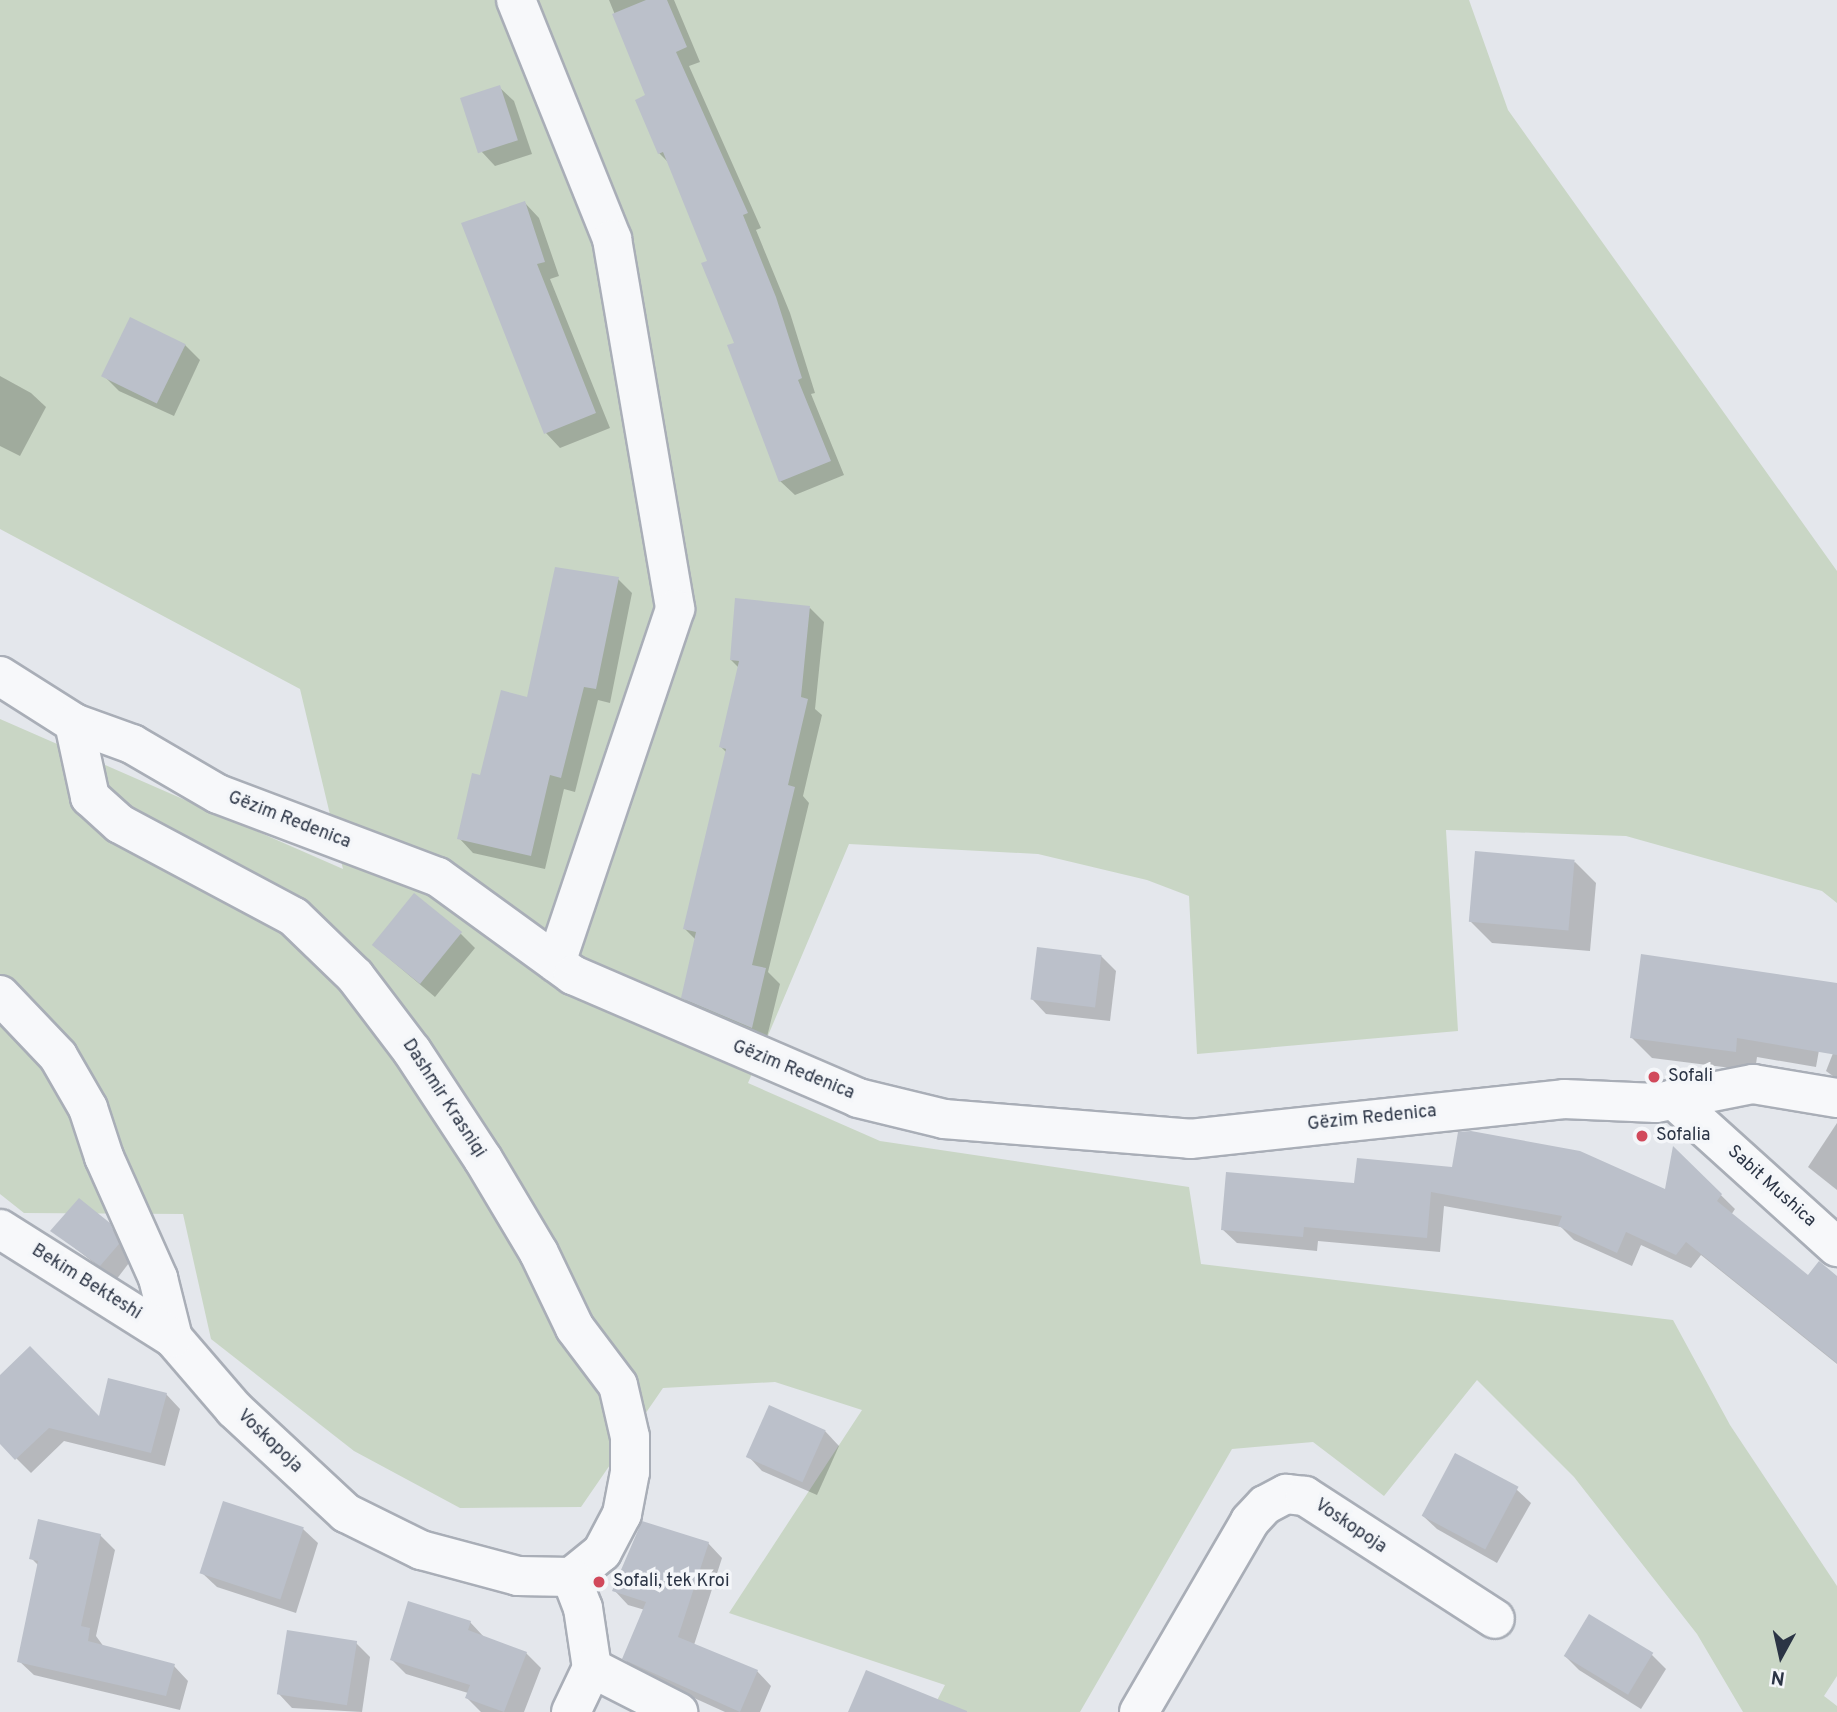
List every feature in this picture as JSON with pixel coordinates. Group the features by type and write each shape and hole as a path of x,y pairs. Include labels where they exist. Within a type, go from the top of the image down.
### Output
{"street":[{"path":"516,0 612,239 675,610 556,964"},
{"name":"Gëzim Redenica","path":"0,676 74,723 132,744 218,794 438,877 556,964 756,1058 858,1098 944,1119 1190,1139 1564,1098 1656,1103 1706,1097 1754,1084 1837,1098"},
{"name":"Dashmir Krasniqi","path":"74,723 90,797 120,824 294,917 355,976 412,1051 483,1159 539,1253 575,1328 618,1385 630,1437 630,1472 622,1514 602,1552 571,1577"},
{"name":"Voskopoja","path":"0,995 58,1056 88,1108 104,1157 158,1278 173,1338 234,1409 346,1513 421,1550 518,1576 571,1577"},
{"name":"Sabit Mushica","path":"1673,1099 1837,1247"},
{"name":"Bekim Bekteshi","path":"0,1229 173,1338"},
{"name":"Voskopoja","path":"1139,1712 1250,1521 1265,1505 1286,1494 1305,1496 1495,1619"},
{"path":"570,1712 592,1668 583,1608 571,1577"},
{"path":"592,1668 678,1712"}],"green space":[{"path":"0,0 1469,0 1508,110 1837,571 1837,903 1822,891 1626,836 1446,830 1458,1031 1197,1054 1189,896 1147,880 1038,854 849,844 748,1083 880,1141 1189,1187 1201,1264 1673,1320 1730,1425 1837,1586 1837,1676 1824,1696 1837,1706 1837,1712 1743,1712 1697,1634 1574,1477 1477,1380 1384,1496 1313,1442 1232,1449 1080,1712 931,1712 945,1685 729,1613 862,1410 775,1382 663,1388 581,1507 460,1508 354,1451 211,1339 183,1214 24,1213 0,1194 0,719 343,869 300,689 0,529"}],"building":[{"path":"646,0 667,0 687,47 676,52 748,213 743,215 776,297 802,378 798,380 831,461 779,482 727,345 734,343 701,263 707,261 663,152 658,154 635,100 645,95 612,14"},
{"path":"500,85 518,140 478,153 460,98"},
{"path":"525,201 545,262 537,264 596,413 544,434 461,223"},
{"path":"130,317 186,344 157,403 101,376"},
{"path":"555,567 619,577 596,689 584,687 561,778 550,775 531,856 457,839 472,773 480,775 501,690 527,697"},
{"path":"735,598 810,606 801,697 808,699 788,785 795,787 752,965 766,968 752,1028 681,998 696,932 683,929 726,749 719,747 739,661 730,660"},
{"path":"1475,851 1575,860 1568,930 1469,922"},
{"path":"414,893 462,932 420,984 372,945"},
{"path":"1037,947 1102,955 1095,1008 1031,1000"},
{"path":"1641,954 1837,983 1837,1055 1737,1038 1736,1052 1630,1038"},
{"path":"1471,1131 1580,1151 1665,1189 1673,1146 1722,1194 1717,1201 1808,1275 1819,1261 1837,1276 1837,1363 1686,1242 1676,1255 1626,1232 1617,1253 1558,1226 1562,1216 1431,1192 1427,1238 1304,1227 1303,1237 1221,1230 1226,1172 1354,1183 1357,1158 1452,1167 1458,1132"},
{"path":"79,1198 110,1223 119,1244 100,1266 50,1231"},
{"path":"30,1346 99,1416 108,1378 167,1393 151,1453 49,1428 15,1460 0,1444 0,1375"},
{"path":"769,1405 826,1430 802,1482 746,1457"},
{"path":"1455,1453 1519,1487 1485,1549 1422,1516"},
{"path":"223,1501 304,1527 280,1600 200,1573"},
{"path":"38,1519 101,1534 81,1626 90,1628 88,1641 175,1664 166,1696 17,1662 38,1561 29,1559"},
{"path":"642,1521 709,1542 678,1637 758,1670 740,1712 622,1659 646,1602 612,1591"},
{"path":"408,1601 471,1621 468,1630 527,1652 504,1712 465,1698 470,1685 390,1660"},
{"path":"1589,1614 1653,1653 1628,1695 1564,1656"},
{"path":"287,1630 357,1641 347,1705 277,1694"},
{"path":"866,1670 967,1711 967,1712 848,1712"}],"place":[{"name":"Sofali","path":"1654,1077"},
{"name":"Sofalia","path":"1642,1136"},
{"name":"Sofali, tek Kroi","path":"599,1582"}]}
